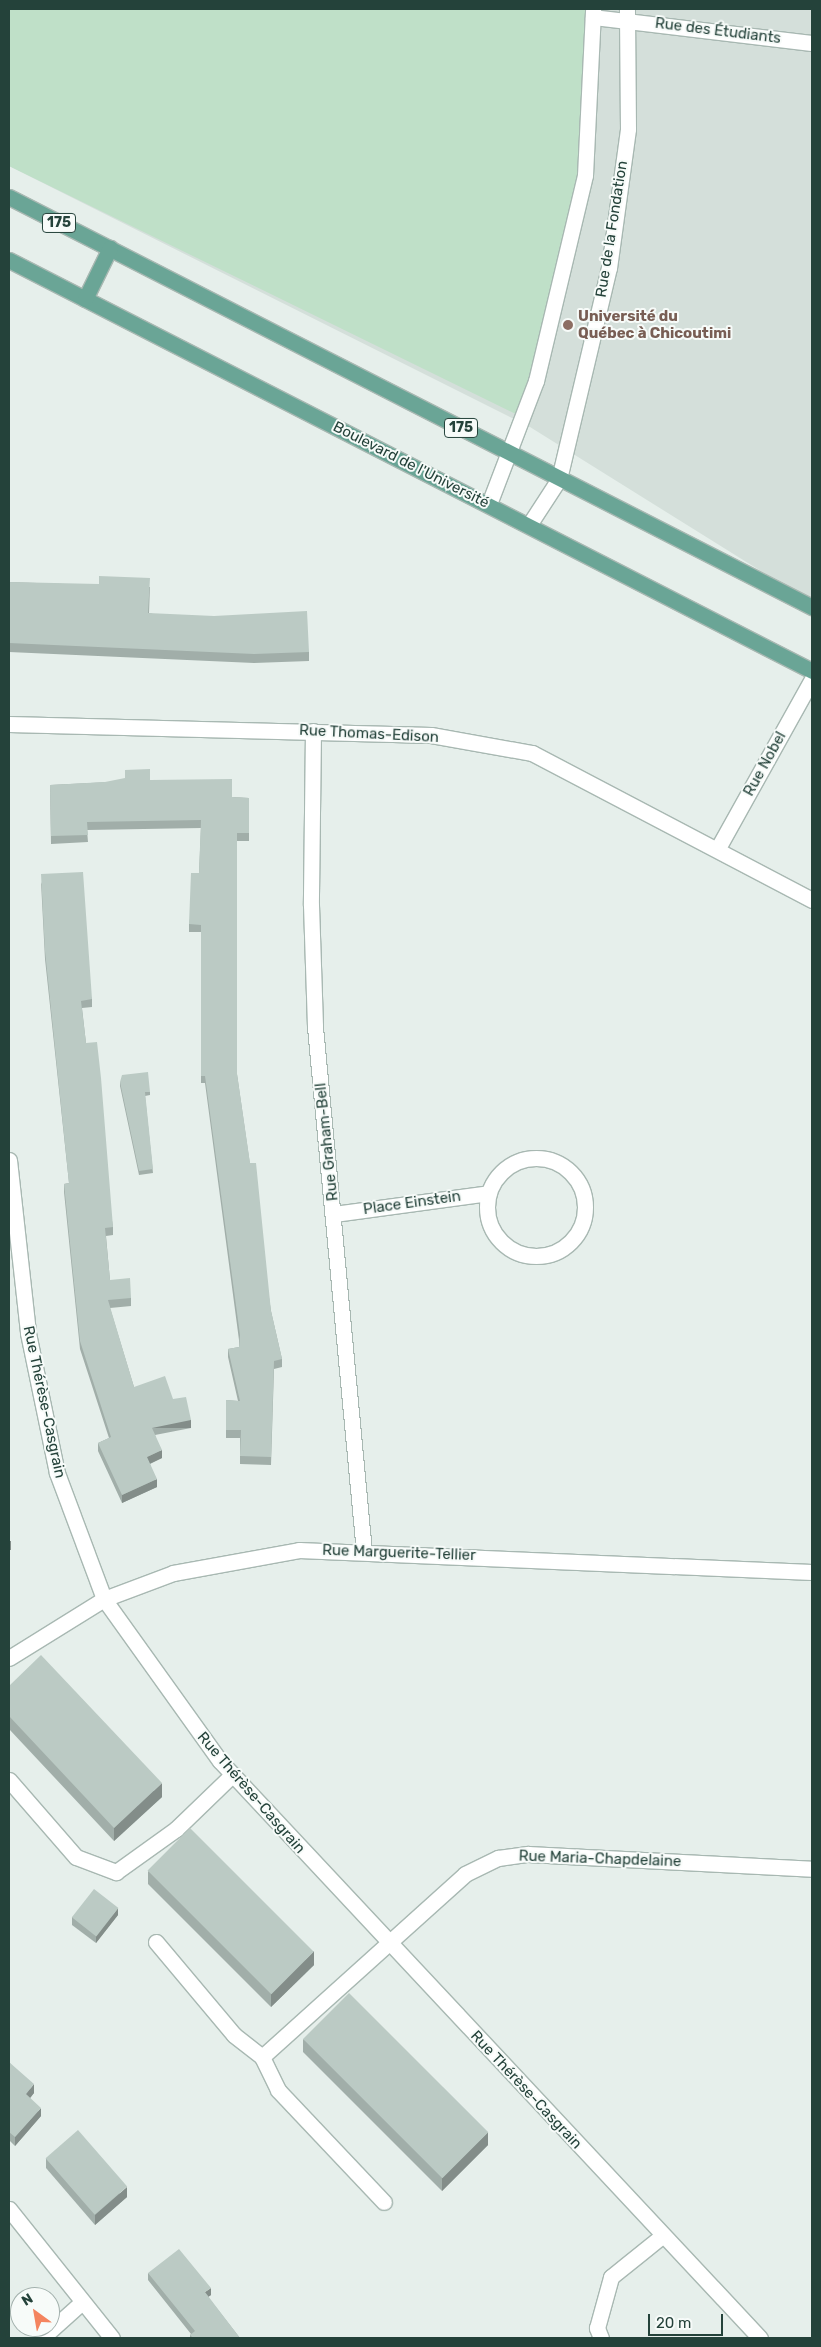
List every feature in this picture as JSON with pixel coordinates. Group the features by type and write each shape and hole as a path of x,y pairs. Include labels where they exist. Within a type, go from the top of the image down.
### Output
{"main road":[{"name":"175","path":"9,197 812,607"},
{"path":"85,299 110,248"},
{"name":"Boulevard de l'Université","path":"9,260 812,671"}],"street":[{"name":"Rue des Étudiants","path":"593,13 627,14 812,43"},
{"path":"489,504 507,452 536,381 585,175 593,13"},
{"name":"Rue de la Fondation","path":"529,525 559,479 609,268 628,129 627,14"},
{"name":"Rue Nobel","path":"718,848 812,679"},
{"name":"Rue Thomas-Edison","path":"9,724 431,735 532,753 718,848 812,900"},
{"name":"Rue Graham-Bell","path":"313,731 311,905 315,1027 334,1214 364,1552"},
{"path":"541,1158 571,1172 581,1186 584,1217 568,1244 540,1256 524,1254 510,1248 494,1231 487,1209 490,1193 509,1166 541,1158"},
{"name":"Rue Thérèse-Casgrain","path":"9,1160 28,1333 57,1473 104,1599 232,1775 662,2236 750,2335"},
{"name":"Place Einstein","path":"334,1214 490,1193"},
{"name":"Rue Marguerite-Tellier","path":"9,1658 104,1599 173,1572 299,1550 812,1572"},
{"path":"9,1780 76,1857 116,1872 176,1829 232,1775"},
{"name":"Rue Maria-Chapdelaine","path":"262,2057 390,1944 465,1874 498,1858 528,1854 812,1869"},
{"path":"156,1942 234,2035 262,2057 278,2090 384,2202"},
{"path":"9,2209 80,2303 112,2338"},
{"path":"601,2338 597,2328 611,2277 662,2236"},
{"path":"42,2338 80,2303"}],"shaded area":[{"name":"Université du Québec à Chicoutimi","path":"9,9 812,9 812,603 530,427 9,166"}],"green space":[{"path":"9,9 593,9 585,175 522,417 9,166"}],"building":[{"path":"99,576 150,578 148,613 214,616 307,611 309,652 254,654 9,643 9,582 99,584"},
{"path":"150,769 150,780 232,779 232,797 249,798 249,833 237,833 237,1074 250,1163 256,1163 271,1311 282,1359 274,1361 271,1457 240,1456 241,1430 226,1430 226,1400 240,1401 228,1349 239,1347 240,1335 205,1076 201,1076 201,925 189,924 191,873 199,873 201,820 87,822 88,835 51,836 50,785 105,782 125,778 125,770"},
{"path":"83,872 92,999 81,1001 86,1043 97,1042 101,1078 113,1227 105,1228 110,1280 130,1278 131,1298 108,1300 134,1387 165,1376 173,1399 186,1397 191,1420 152,1428 162,1450 147,1457 157,1479 122,1495 98,1443 111,1437 80,1341 64,1184 69,1183 45,951 41,874"},
{"path":"148,1072 150,1092 145,1092 153,1169 139,1171 120,1082 122,1075"},
{"path":"41,1655 162,1783 114,1828 9,1716 9,1686"},
{"path":"190,1828 314,1952 271,1994 148,1870"},
{"path":"94,1889 118,1908 96,1936 72,1917"},
{"path":"349,1993 488,2132 442,2178 303,2039"},
{"path":"9,2062 34,2084 26,2094 41,2108 15,2137 9,2132"},
{"path":"78,2130 127,2187 95,2215 46,2158"},
{"path":"179,2249 211,2288 205,2292 240,2338 193,2338 190,2335 195,2331 148,2273"}],"place":[{"name":"Université du Québec à Chicoutimi","path":"568,325"}]}
